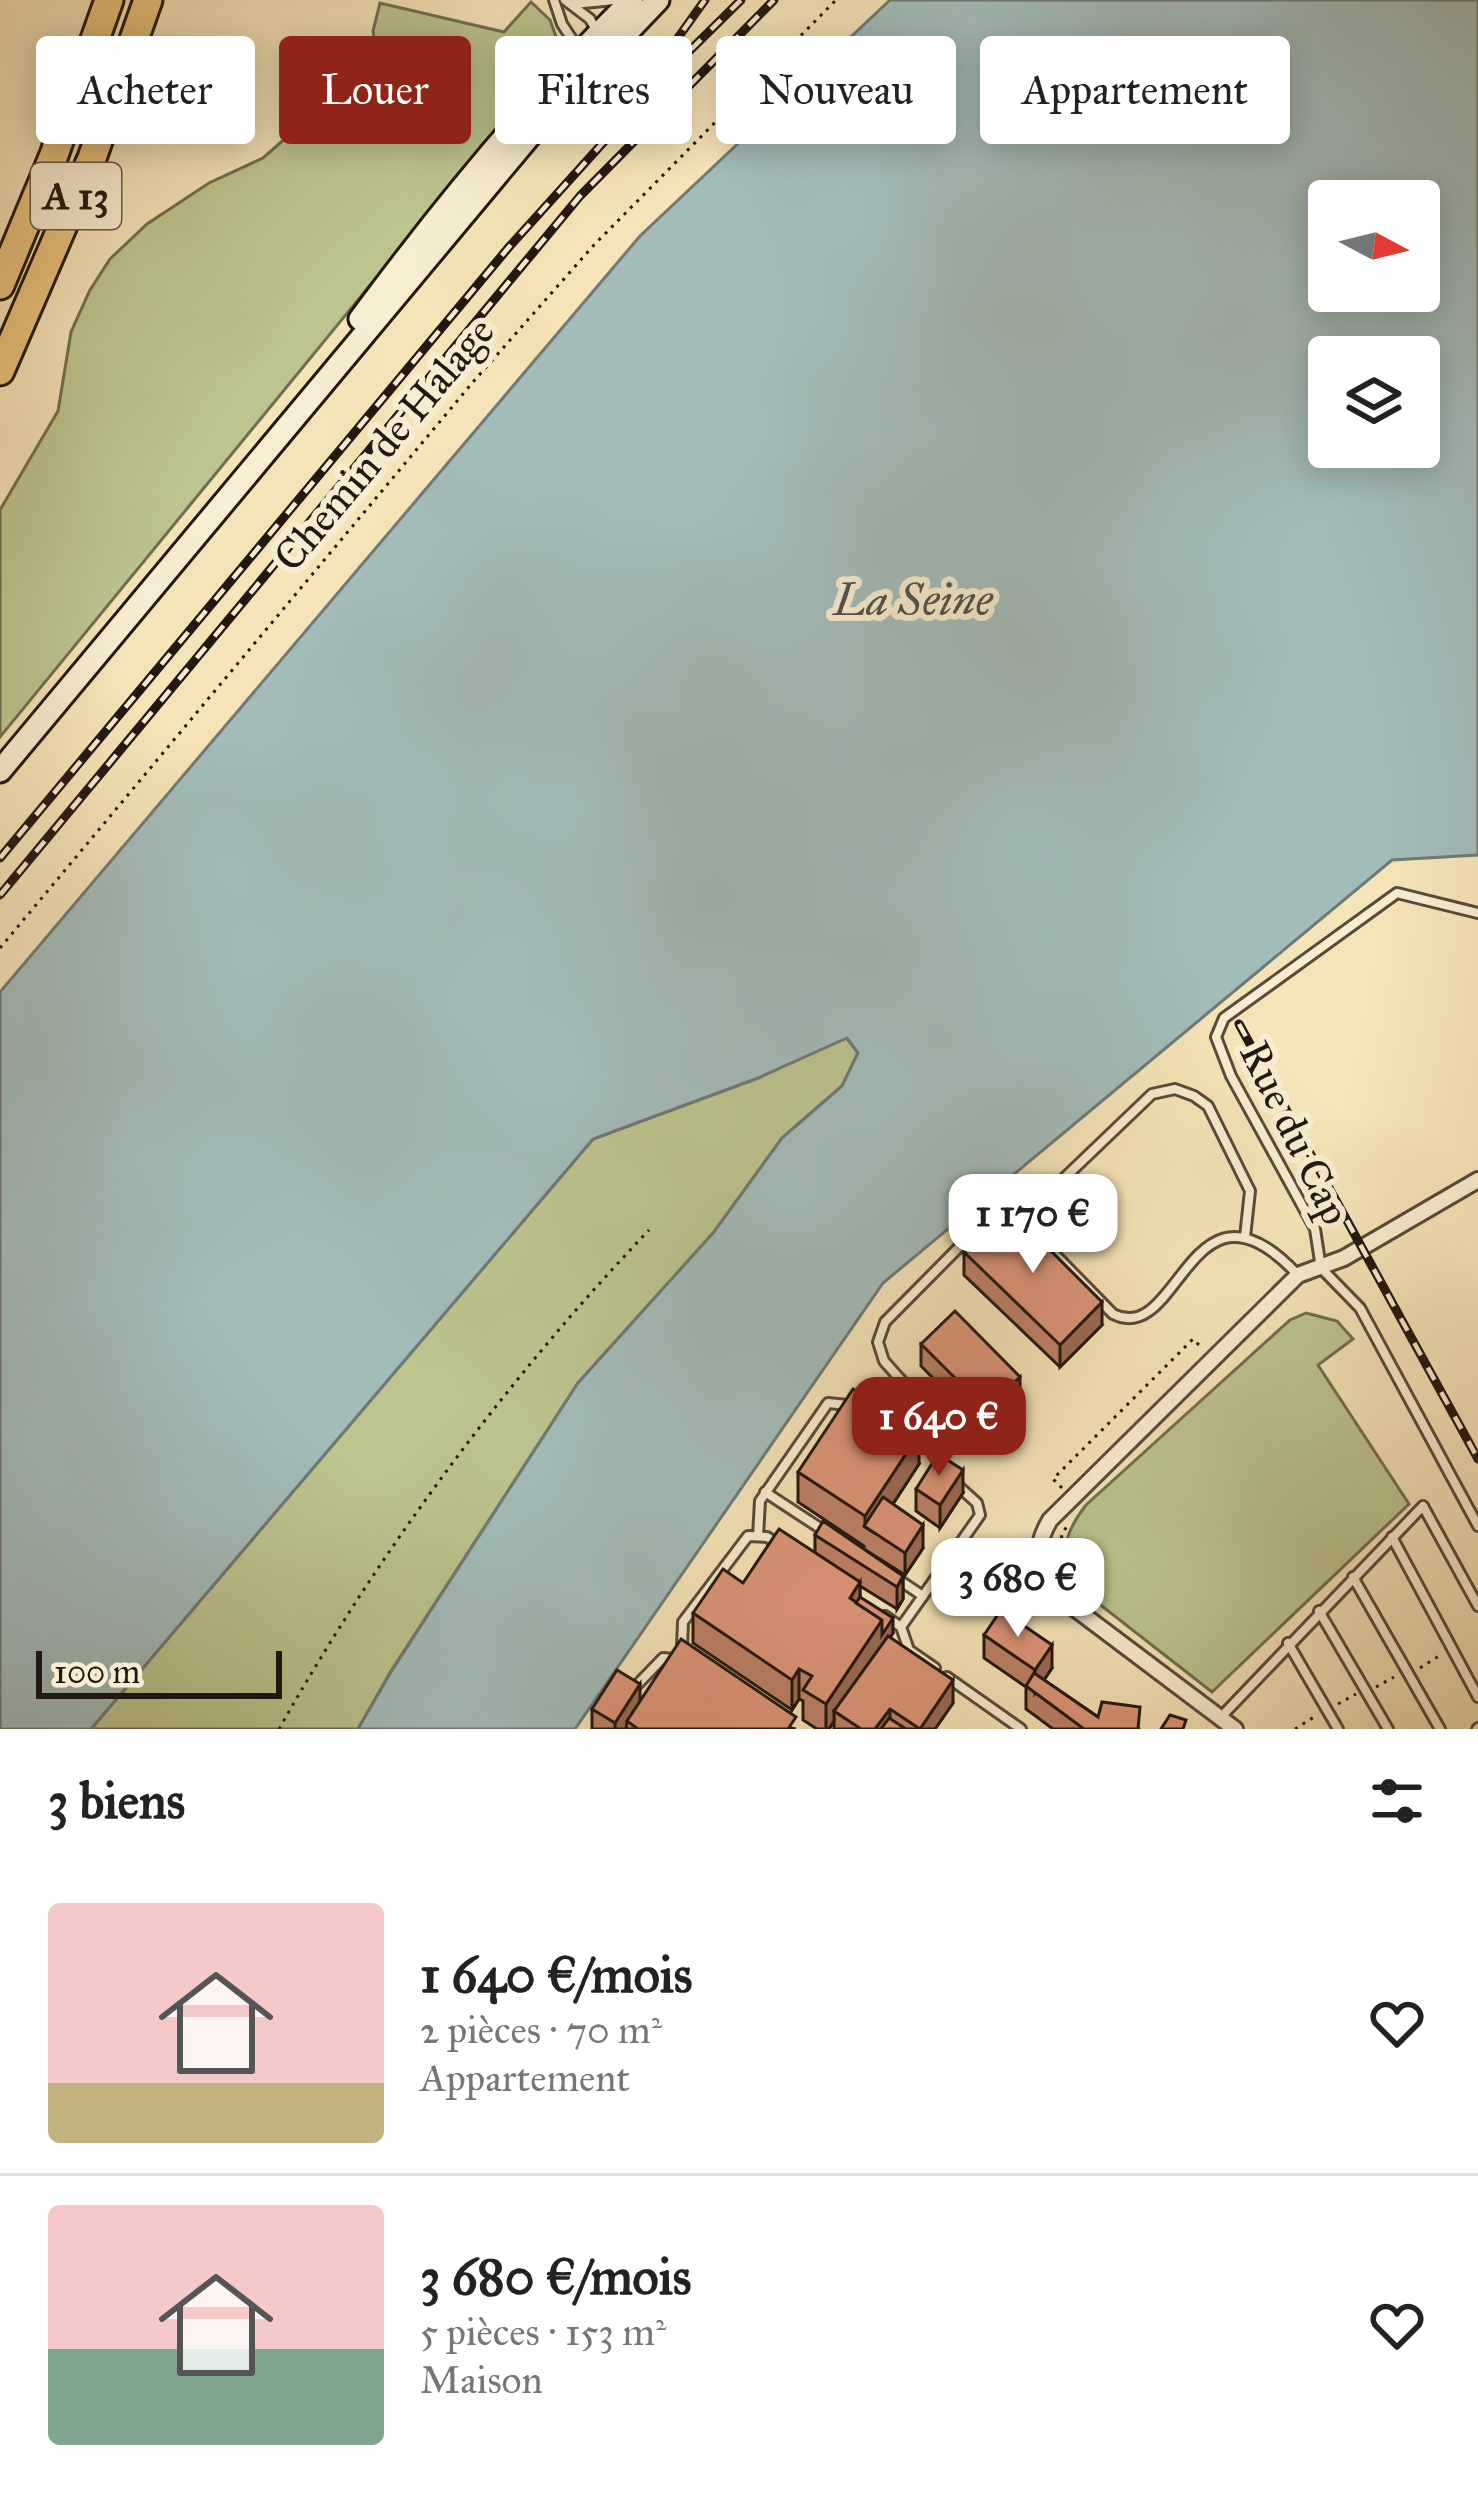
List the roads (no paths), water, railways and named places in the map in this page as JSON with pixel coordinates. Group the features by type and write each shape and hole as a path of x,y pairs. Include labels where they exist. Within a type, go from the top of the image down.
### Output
{"highway":[{"name":"A 13","path":"0,285 54,155 109,0"},
{"name":"A 13","path":"0,371 92,158 148,0"}],"main road":[{"path":"597,34 632,0"},
{"path":"623,36 658,0"},
{"path":"0,771 285,426 499,144"},
{"path":"285,426 524,144"}],"street":[{"path":"1235,1729 1053,1592 1040,1567 1038,1540 1049,1520 1298,1275 1321,1268 1478,1180"}],"lane":[{"path":"554,0 570,36"},
{"path":"570,2 614,0"},
{"path":"570,2 590,19 597,34"},
{"name":"Rue du Cap","path":"1478,913 1397,893 1224,1018 1216,1037 1231,1076 1316,1229 1321,1268 1360,1308 1478,1526"},
{"path":"1245,1237 1250,1191 1208,1106 1175,1090 1152,1094 1033,1208 1031,1230 1123,1318 1144,1316 1225,1237 1245,1237 1272,1247 1298,1275"},
{"path":"959,1445 884,1361 878,1342 885,1322 979,1227 1006,1208 1033,1208"},
{"path":"758,1536 760,1502 828,1403 854,1405"},
{"path":"901,1627 980,1515 976,1503 947,1475"},
{"path":"766,1492 844,1544"},
{"path":"1220,1718 1423,1506 1478,1606"},
{"path":"629,1697 663,1658 687,1659 680,1642 683,1622 748,1536 766,1537 786,1550"},
{"path":"1392,1537 1478,1697"},
{"path":"884,1570 923,1596"},
{"path":"1353,1576 1440,1729"},
{"path":"1318,1612 1388,1729"},
{"path":"881,1614 901,1627 909,1650 1021,1729"},
{"path":"1288,1643 1338,1729"}],"water":[{"name":"La Seine","path":"890,0 1478,0 1478,855 1392,860 883,1283 575,1729 358,1729 578,1383 714,1232 782,1138 842,1086 858,1053 847,1038 758,1078 593,1139 91,1729 0,1729 0,992 640,236 737,144 956,144 956,36 852,36"}],"railway":[{"path":"679,36 705,0"},
{"path":"0,858 509,247 656,84 741,0"},
{"path":"0,895 580,196 774,0"},
{"path":"1239,1024 1478,1459"}]}
